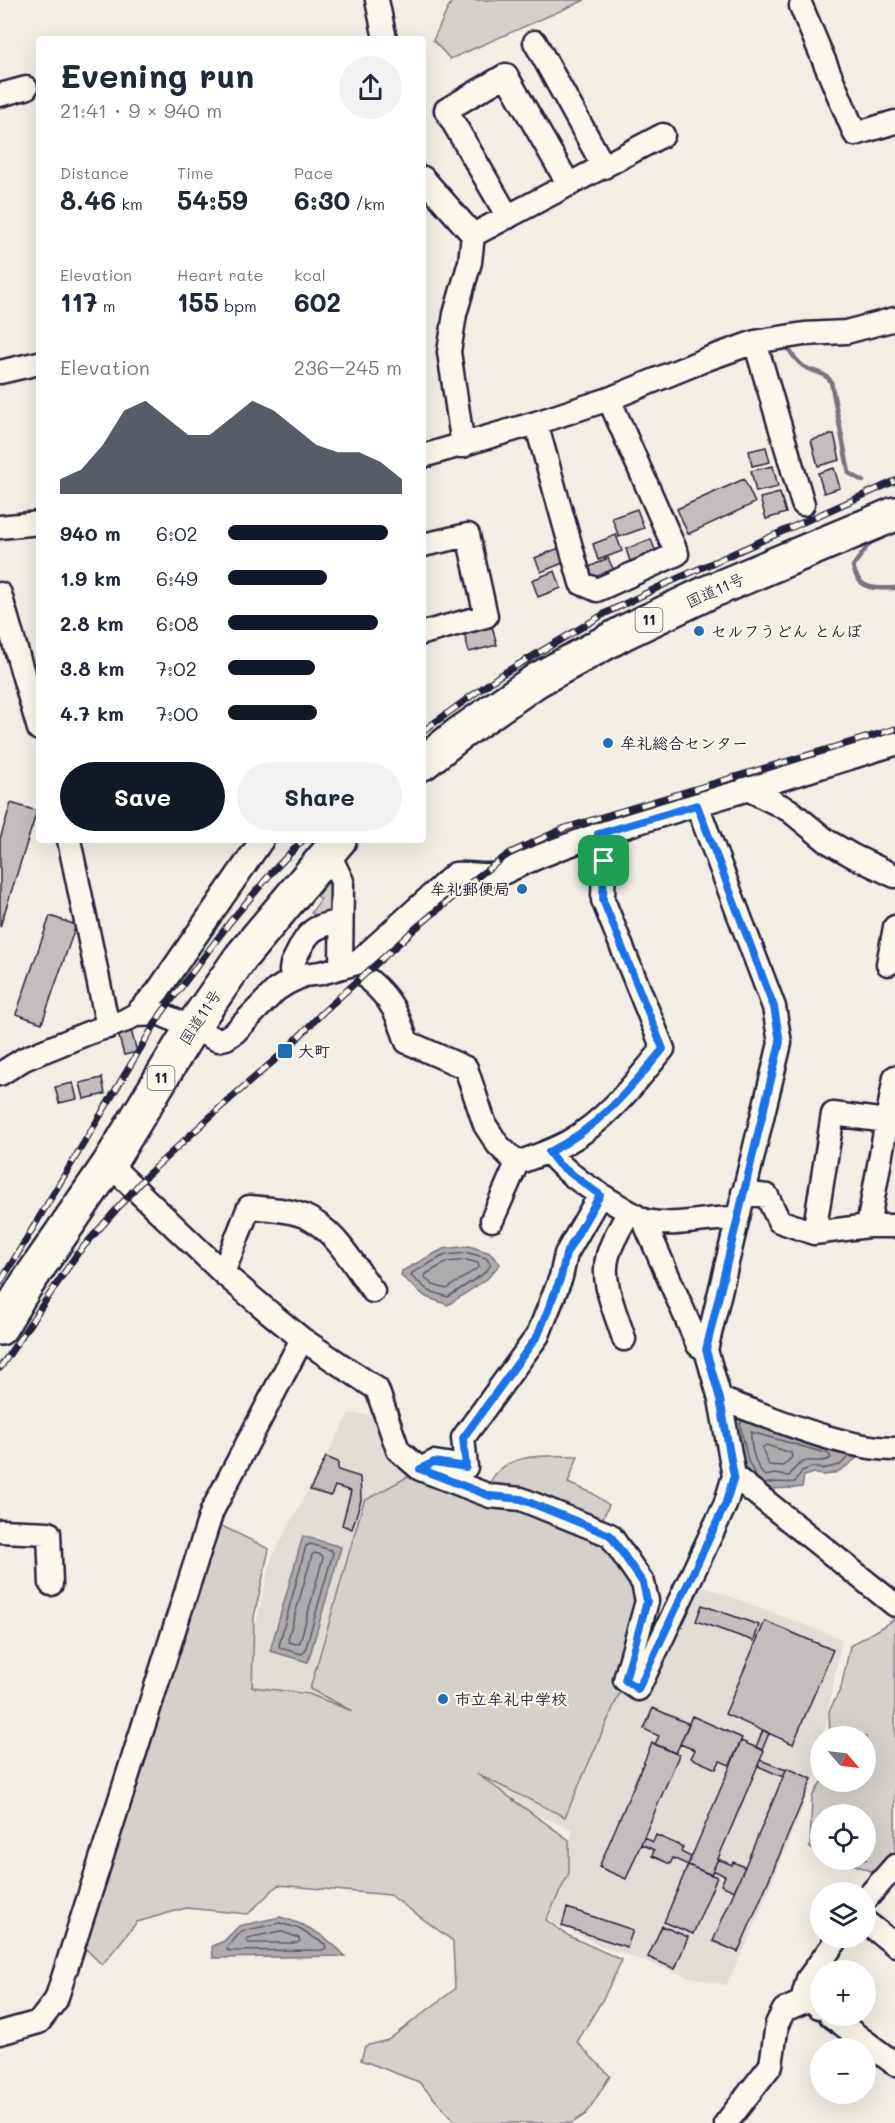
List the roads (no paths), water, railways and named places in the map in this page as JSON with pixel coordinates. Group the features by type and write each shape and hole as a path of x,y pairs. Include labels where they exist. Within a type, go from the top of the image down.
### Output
{"highway":[{"name":"国道11号","path":"426,761 459,734 537,680 625,632 709,592 895,514"},
{"name":"国道11号","path":"0,1328 109,1164 191,1029 241,957 336,843"}],"street":[{"path":"377,0 384,36"},
{"path":"801,6 855,134 895,122"},
{"path":"535,42 604,167"},
{"path":"508,217 446,110 506,75 569,185"},
{"path":"0,95 27,88"},
{"path":"473,235 663,135"},
{"path":"426,181 473,235 470,262 455,314 449,352 463,446"},
{"path":"426,455 463,446 609,399 755,342 804,334 846,332 895,319"},
{"path":"755,342 803,504"},
{"path":"0,372 36,364"},
{"path":"536,423 582,583 597,590 677,554 609,399"},
{"path":"0,527 36,523"},
{"path":"426,544 468,535 486,616 426,632"},
{"path":"0,594 36,719"},
{"path":"135,1015 161,1014 218,1040 226,1038 276,990 295,979 357,963 455,874 471,873 490,876 501,874 598,834 895,744"},
{"path":"746,788 789,810 827,841 895,876"},
{"path":"109,1164 223,1273 302,1339 377,1389 398,1449 420,1469 490,1496 521,1499 610,1535 643,1583 647,1601 625,1680 638,1689 725,1505 734,1476 720,1399 706,1350 780,1042 774,1007 697,805"},
{"path":"492,1220 517,1163 569,1142 597,1122 625,1095 663,1049 603,900 604,861 598,834"},
{"path":"70,843 108,1027"},
{"path":"0,1074 24,1059 135,1015 157,992 260,843"},
{"path":"336,843 342,881 341,967"},
{"path":"295,979 291,970 292,964 309,931 330,923 341,922"},
{"path":"888,964 895,927"},
{"path":"370,981 387,995 407,1042 466,1068 485,1125 498,1145 517,1163"},
{"path":"868,1226 895,1077"},
{"path":"814,1233 832,1114 887,1121"},
{"path":"549,1152 558,1164 600,1195 637,1216 688,1223 718,1218 738,1218"},
{"path":"743,1193 767,1196 779,1221 814,1233 868,1226 895,1226"},
{"path":"420,1469 434,1462 466,1467 463,1438 538,1335 561,1277 566,1254 600,1195"},
{"path":"223,1273 249,1207 282,1210 305,1216 319,1225 335,1240 373,1290"},
{"path":"624,1339 607,1281 606,1266 608,1253 637,1216"},
{"path":"637,1216 698,1345 706,1350"},
{"path":"0,2033 39,2022 57,2000 212,1511 302,1339"},
{"path":"720,1399 805,1429 873,1449 895,1449"},
{"path":"734,1476 895,1605"},
{"path":"0,1531 49,1533 51,1584"},
{"path":"876,1888 895,1866"},
{"path":"876,1930 895,1945"},
{"path":"810,1976 804,1993 810,1999"},
{"path":"726,2123 771,2065 777,2024 784,2010 810,2005"},
{"path":"844,2026 895,2064"}],"water":[{"path":"469,1246 490,1253 500,1264 487,1279 448,1305 426,1297 401,1276 402,1271 443,1249"},
{"path":"731,1414 859,1456 838,1472 826,1475 813,1473 804,1476 802,1487 763,1492 749,1479"},
{"path":"303,1536 341,1547 308,1662 270,1651"},
{"path":"280,1917 316,1932 331,1942 345,1956 213,1958 212,1946 224,1941 239,1926"}],"waterway":[{"path":"785,343 800,364 826,376 831,382 849,473 863,481"},
{"path":"873,539 853,566 855,574 863,584 868,586 895,588"}],"railway":[{"path":"426,729 499,676 606,613 895,481"},
{"path":"0,1368 77,1254 147,1175 285,1051 322,1013 417,927 510,853 565,828 895,729"},
{"path":"0,1283 161,1014 230,922 300,843"}],"place":[{"name":"セルフうどん とんぼ","path":"699,631"},
{"name":"牟礼総合センター","path":"608,743"},
{"name":"牟礼郵便局","path":"522,889"},
{"name":"大町","path":"285,1051"},
{"name":"市立牟礼中学校","path":"443,1699"}]}
